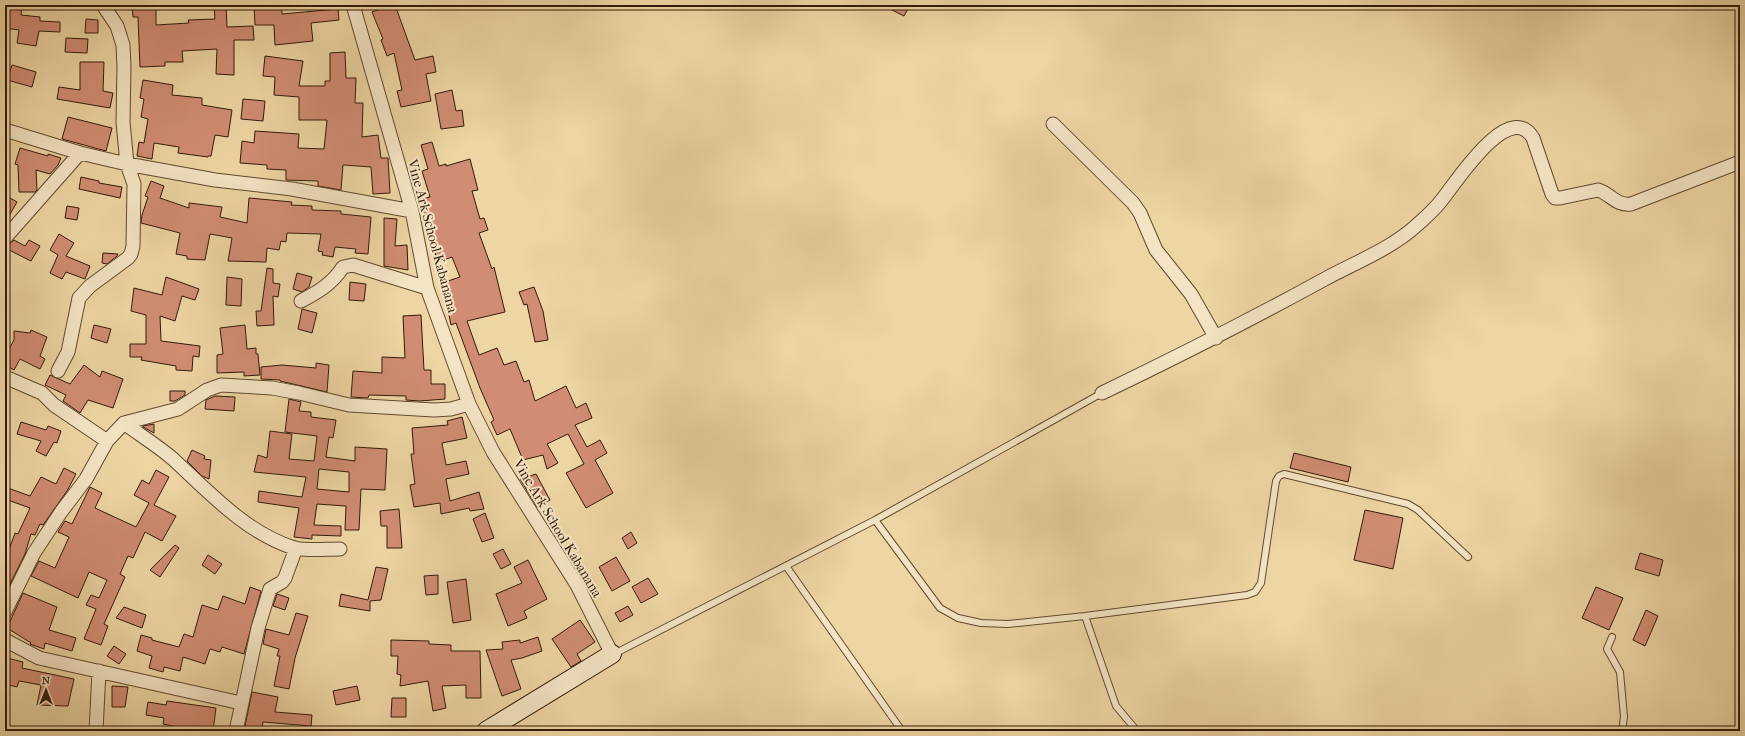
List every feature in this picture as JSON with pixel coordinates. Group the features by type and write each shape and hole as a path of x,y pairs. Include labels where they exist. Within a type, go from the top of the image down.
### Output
{"street":[{"path":"58,371 68,352 79,298 90,286 124,262 131,254 134,184 127,164 123,122 123,45 117,26 103,5"},
{"name":"Vine Ark School Kabanana","path":"353,5 412,211 427,288 469,404 493,452 577,585 612,654"},
{"path":"1053,124 1133,203 1140,213 1156,250 1191,294 1216,338"},
{"path":"1102,393 1216,338 1404,235 1429,215 1466,165 1477,154 1505,130 1513,126 1522,126 1529,130 1552,194 1555,198 1598,190 1603,192 1618,204 1631,204 1740,162"},
{"path":"5,130 80,153 127,164 215,180 292,189 412,211"},
{"path":"5,238 80,153"},
{"path":"301,301 325,288 343,267 352,265 427,288"},
{"path":"5,377 42,392 54,405 107,441"},
{"path":"5,612 34,553 61,512 86,479 107,441 124,423 178,409 207,390 221,386 272,388 299,392 349,405 434,410 451,409 469,404"},
{"path":"124,423 172,458 208,494 219,500 253,529 296,548 340,549"},
{"path":"236,731 258,628 270,589 282,582 285,578 296,548"},
{"path":"5,640 39,658 99,670 241,703"},
{"path":"493,729 612,654"},
{"path":"96,731 99,670"}],"lane":[{"path":"612,654 875,520 1102,393"},
{"path":"875,520 940,608 958,618 981,624 1008,624 1085,616 1247,595 1255,592 1261,583 1276,481 1279,476 1284,474 1408,504 1418,510 1468,557"},
{"path":"786,566 902,731"},
{"path":"1085,616 1116,706 1137,731"},
{"path":"1612,637 1607,649 1620,672 1624,717 1622,731"}],"building":[{"path":"8,5 22,5 21,15 40,17 40,21 60,22 60,32 39,31 36,46 17,43 19,30 5,28 5,16"},
{"path":"132,5 156,5 156,25 189,23 188,20 215,19 214,5 226,5 227,27 253,26 254,40 234,40 234,75 216,74 217,49 182,51 183,62 165,62 165,66 140,67 138,17 133,17"},
{"path":"254,5 282,5 282,14 338,9 339,20 311,23 313,41 275,45 274,25 255,25"},
{"path":"395,5 415,60 433,56 436,72 426,74 431,101 401,107 397,91 402,90 394,53 387,56 381,40 383,39 372,12"},
{"path":"882,5 910,5 904,16"},
{"path":"86,19 98,20 98,33 85,33"},
{"path":"66,38 88,39 87,53 65,52"},
{"path":"345,52 346,78 356,78 355,103 363,103 362,137 378,135 381,158 388,158 390,193 373,194 371,167 343,165 341,190 318,186 318,181 286,180 286,170 267,169 267,165 240,163 242,141 254,143 255,131 299,134 298,148 324,149 327,120 299,120 299,97 274,95 275,77 263,76 265,56 303,61 299,86 325,86 325,81 330,81 330,53"},
{"path":"80,62 104,62 103,91 113,93 110,108 57,99 59,87 80,90"},
{"path":"12,65 36,72 32,87 7,80"},
{"path":"143,80 173,85 172,95 202,98 202,105 232,110 228,137 215,135 211,156 208,157 178,153 179,147 154,143 152,159 137,156 139,142 144,143 148,119 141,117 144,99 140,98"},
{"path":"452,90 456,111 462,110 464,126 441,129 435,94"},
{"path":"243,99 265,101 263,121 241,119"},
{"path":"68,117 112,128 106,151 62,139"},
{"path":"432,142 439,166 446,164 446,166 470,159 478,190 472,191 480,219 484,218 488,230 479,233 492,269 494,267 505,312 467,321 479,355 497,348 504,365 516,361 524,382 529,380 535,401 566,386 576,408 586,403 592,418 575,425 587,447 600,440 607,453 595,460 613,493 586,508 566,473 584,464 568,434 547,444 558,463 547,469 543,455 523,460 510,429 497,435 491,422 494,420 480,388 456,323 451,325 448,310 451,309 442,283 460,277 452,257 438,262 418,200 430,197 422,171 428,169 421,145"},
{"path":"20,148 61,158 58,165 50,174 36,170 37,190 35,192 19,192 18,165 15,164"},
{"path":"81,177 99,181 99,183 122,187 120,198 79,189"},
{"path":"151,181 164,186 160,198 189,208 189,203 222,207 220,217 247,223 249,198 292,202 291,205 312,206 312,210 341,211 341,214 371,217 368,254 355,253 356,249 335,247 333,257 322,255 323,252 318,251 321,234 287,233 286,242 281,241 279,250 267,248 266,262 228,261 232,238 210,234 205,260 187,259 187,256 176,254 180,233 141,223 148,197 145,196"},
{"path":"5,195 17,202 5,223"},
{"path":"67,206 79,208 77,220 65,218"},
{"path":"384,218 397,219 395,246 407,245 408,270 384,266"},
{"path":"59,234 74,243 66,256 90,266 85,279 66,272 62,279 50,273 58,255 50,250"},
{"path":"14,240 25,246 29,240 40,246 31,261 5,248"},
{"path":"103,253 118,254 107,264 102,263"},
{"path":"267,268 273,269 273,283 280,284 278,297 273,296 274,325 257,326 256,311 261,311"},
{"path":"297,273 312,277 309,287 302,292 293,289"},
{"path":"166,277 199,289 195,300 182,296 175,321 160,316 161,341 200,346 199,357 193,356 192,371 176,370 176,366 141,360 142,357 130,357 130,344 146,344 146,315 131,311 134,288 162,295"},
{"path":"227,277 242,279 241,306 226,305"},
{"path":"350,282 366,284 364,301 349,300"},
{"path":"534,287 543,311 548,340 535,342 527,304 524,305 519,292"},
{"path":"302,309 317,313 312,333 298,329"},
{"path":"421,315 424,370 431,370 431,384 445,384 445,399 420,401 406,400 406,396 369,395 368,398 351,397 353,371 382,373 382,357 405,358 403,316"},
{"path":"94,325 111,329 107,343 91,338"},
{"path":"245,325 247,349 256,348 260,375 244,376 244,372 217,373 217,355 223,354 220,328"},
{"path":"31,330 47,337 40,356 45,359 40,369 20,359 14,370 5,365 5,356 14,340 14,331 30,333"},
{"path":"316,363 329,365 327,392 280,380 261,379 261,367 282,365 316,368"},
{"path":"84,365 100,377 102,371 123,379 113,408 88,400 80,413 63,401 66,395 45,385 50,375 70,384"},
{"path":"170,391 185,391 185,395 175,401 170,401"},
{"path":"215,396 235,397 234,411 205,409 206,400"},
{"path":"289,399 301,402 299,411 311,412 311,417 336,420 333,438 329,437 326,457 355,461 355,447 387,449 385,490 361,489 359,530 345,530 346,506 317,504 314,525 341,526 341,536 312,535 312,539 294,537 299,508 258,502 259,491 302,497 306,477 254,472 258,455 267,458 270,431 292,434 289,459 314,461 317,436 285,432","holes":["319,469 349,472 349,492 317,489"]},
{"path":"462,417 467,438 442,443 446,465 466,461 469,474 446,479 450,501 479,492 484,509 470,511 469,508 441,514 440,503 414,507 410,485 415,484 411,454 414,454 412,428 448,425 447,421"},
{"path":"21,422 46,430 48,426 61,431 57,443 54,442 46,456 36,451 41,441 17,434"},
{"path":"154,424 154,433 143,427 143,426"},
{"path":"192,450 205,456 204,459 211,460 209,479 202,476 187,461"},
{"path":"1294,453 1351,467 1348,482 1290,468"},
{"path":"64,468 76,474 67,491 43,525 40,524 35,535 31,534 25,554 5,594 5,561 15,533 18,534 30,508 5,499 5,487 30,496 41,477 56,484"},
{"path":"156,470 169,477 154,505 176,516 162,541 145,532 133,558 128,556 120,574 125,577 104,624 108,626 101,645 84,639 96,609 86,605 91,595 99,598 107,580 89,572 78,598 31,576 39,561 55,568 69,537 58,532 65,521 72,524 90,487 102,493 95,508 136,527 149,503 134,495 142,480 149,484"},
{"path":"536,474 550,500 537,507 520,479"},
{"path":"399,509 402,548 387,548 387,526 381,526 380,511"},
{"path":"1365,510 1403,518 1393,569 1354,560"},
{"path":"485,513 494,538 482,542 473,519"},
{"path":"631,532 637,543 628,549 622,538"},
{"path":"175,545 179,548 160,577 150,570"},
{"path":"503,549 511,564 501,569 493,554"},
{"path":"1640,553 1663,560 1659,576 1635,569"},
{"path":"208,555 222,564 215,574 202,565"},
{"path":"616,557 630,581 612,591 599,567"},
{"path":"528,560 547,599 524,611 527,618 508,626 496,594 522,583 514,567"},
{"path":"376,567 388,569 381,600 370,601 370,611 339,606 341,594 368,600"},
{"path":"438,575 438,594 426,595 424,576"},
{"path":"648,578 658,594 641,603 632,587"},
{"path":"466,579 471,620 453,623 447,582"},
{"path":"250,587 261,591 244,654 222,647 220,652 210,649 205,664 183,657 180,671 164,667 163,672 149,668 152,656 137,651 141,635 152,638 152,640 179,647 184,634 193,637 202,605 218,610 223,596 245,604"},
{"path":"1596,587 1623,598 1609,630 1582,618"},
{"path":"23,593 57,607 49,630 76,638 72,651 45,643 44,649 30,644 31,643 7,628"},
{"path":"277,594 289,598 285,610 273,606"},
{"path":"628,606 633,615 620,622 615,613"},
{"path":"124,607 146,615 142,628 116,618"},
{"path":"1646,610 1658,616 1645,646 1633,640"},
{"path":"296,613 308,616 295,658 289,689 274,686 280,656 277,656 279,649 263,644 266,629 289,635"},
{"path":"580,620 595,642 577,654 581,661 571,667 552,639"},
{"path":"538,637 542,651 511,660 521,689 502,696 486,650 503,649 502,642 520,640 520,643"},
{"path":"391,640 429,641 429,644 451,645 451,651 480,651 481,698 466,698 466,685 442,686 446,708 433,711 428,681 400,686 401,675 397,674 398,656 391,656"},
{"path":"114,646 126,654 119,664 107,656"},
{"path":"7,658 23,662 22,668 74,679 68,706 37,705 41,685 19,681 17,687 5,684"},
{"path":"112,686 128,687 125,707 112,707"},
{"path":"357,686 360,700 336,705 333,691"},
{"path":"252,692 278,697 275,712 312,715 311,726 263,722 262,731 244,731"},
{"path":"392,698 406,698 406,717 391,717"},
{"path":"167,701 216,708 213,731 172,731 173,726 163,724 164,718 146,715 148,702 166,705"}]}
